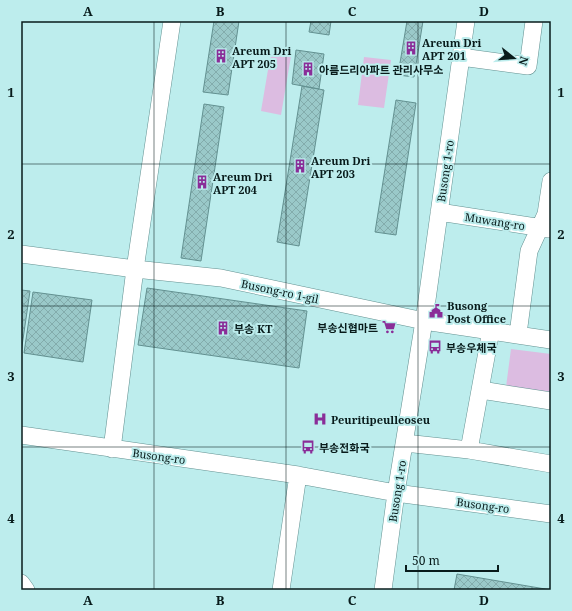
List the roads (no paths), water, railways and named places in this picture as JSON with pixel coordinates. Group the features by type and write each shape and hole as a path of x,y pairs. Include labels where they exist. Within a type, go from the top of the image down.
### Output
{"street":[{"path":"112,449 136,269 172,21"},
{"name":"Busong 1-ro","path":"383,590 396,493 424,321 466,21"},
{"path":"461,57 528,66 534,21"},
{"path":"518,334 529,251 545,228 551,181"},
{"name":"Muwang-ro","path":"439,212 545,228"},
{"name":"Busong-ro 1-gil","path":"21,254 221,278 424,321"},
{"path":"424,321 551,340"},
{"path":"469,450 491,330"},
{"path":"481,390 551,401"},
{"name":"Busong-ro","path":"21,435 298,475 396,493 551,514"},
{"path":"405,443 469,450 551,464"},
{"path":"281,590 298,475"},
{"path":"21,583 26,590"}],"place":[{"name":"Areum Dri APT 201","path":"411,48"},
{"name":"Areum Dri APT 205","path":"221,56"},
{"name":"아름드리아파트 관리사무소","path":"308,69"},
{"name":"Areum Dri APT 203","path":"300,166"},
{"name":"Areum Dri APT 204","path":"202,182"},
{"name":"Busong Post Office","path":"436,311"},
{"name":"부송신협마트","path":"389,327"},
{"name":"부송 KT","path":"223,328"},
{"name":"부송우체국","path":"435,347"},
{"name":"Peuritipeulleoseu","path":"320,419"},
{"name":"부송전화국","path":"308,447"}]}
